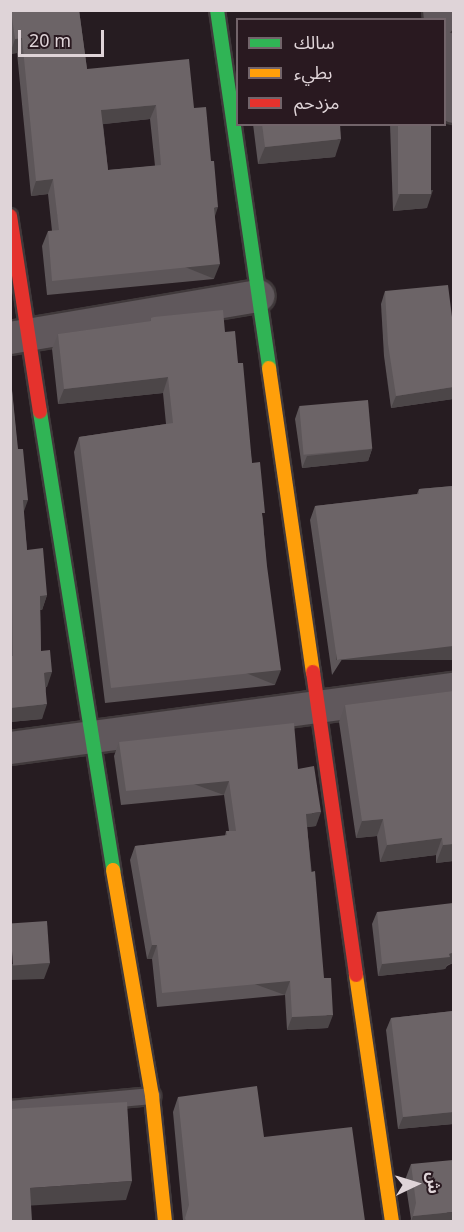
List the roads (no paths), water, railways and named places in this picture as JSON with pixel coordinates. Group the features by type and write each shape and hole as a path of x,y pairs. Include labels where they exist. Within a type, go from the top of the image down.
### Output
{"street":[{"path":"217,10 231,57 236,101"},
{"path":"446,60 453,107"},
{"path":"239,126 258,296 392,1221"},
{"path":"10,216 20,337 152,1096 165,1221"},
{"path":"20,337 258,296"},
{"path":"10,748 453,689"}],"lane":[{"path":"10,1109 152,1096"}]}
